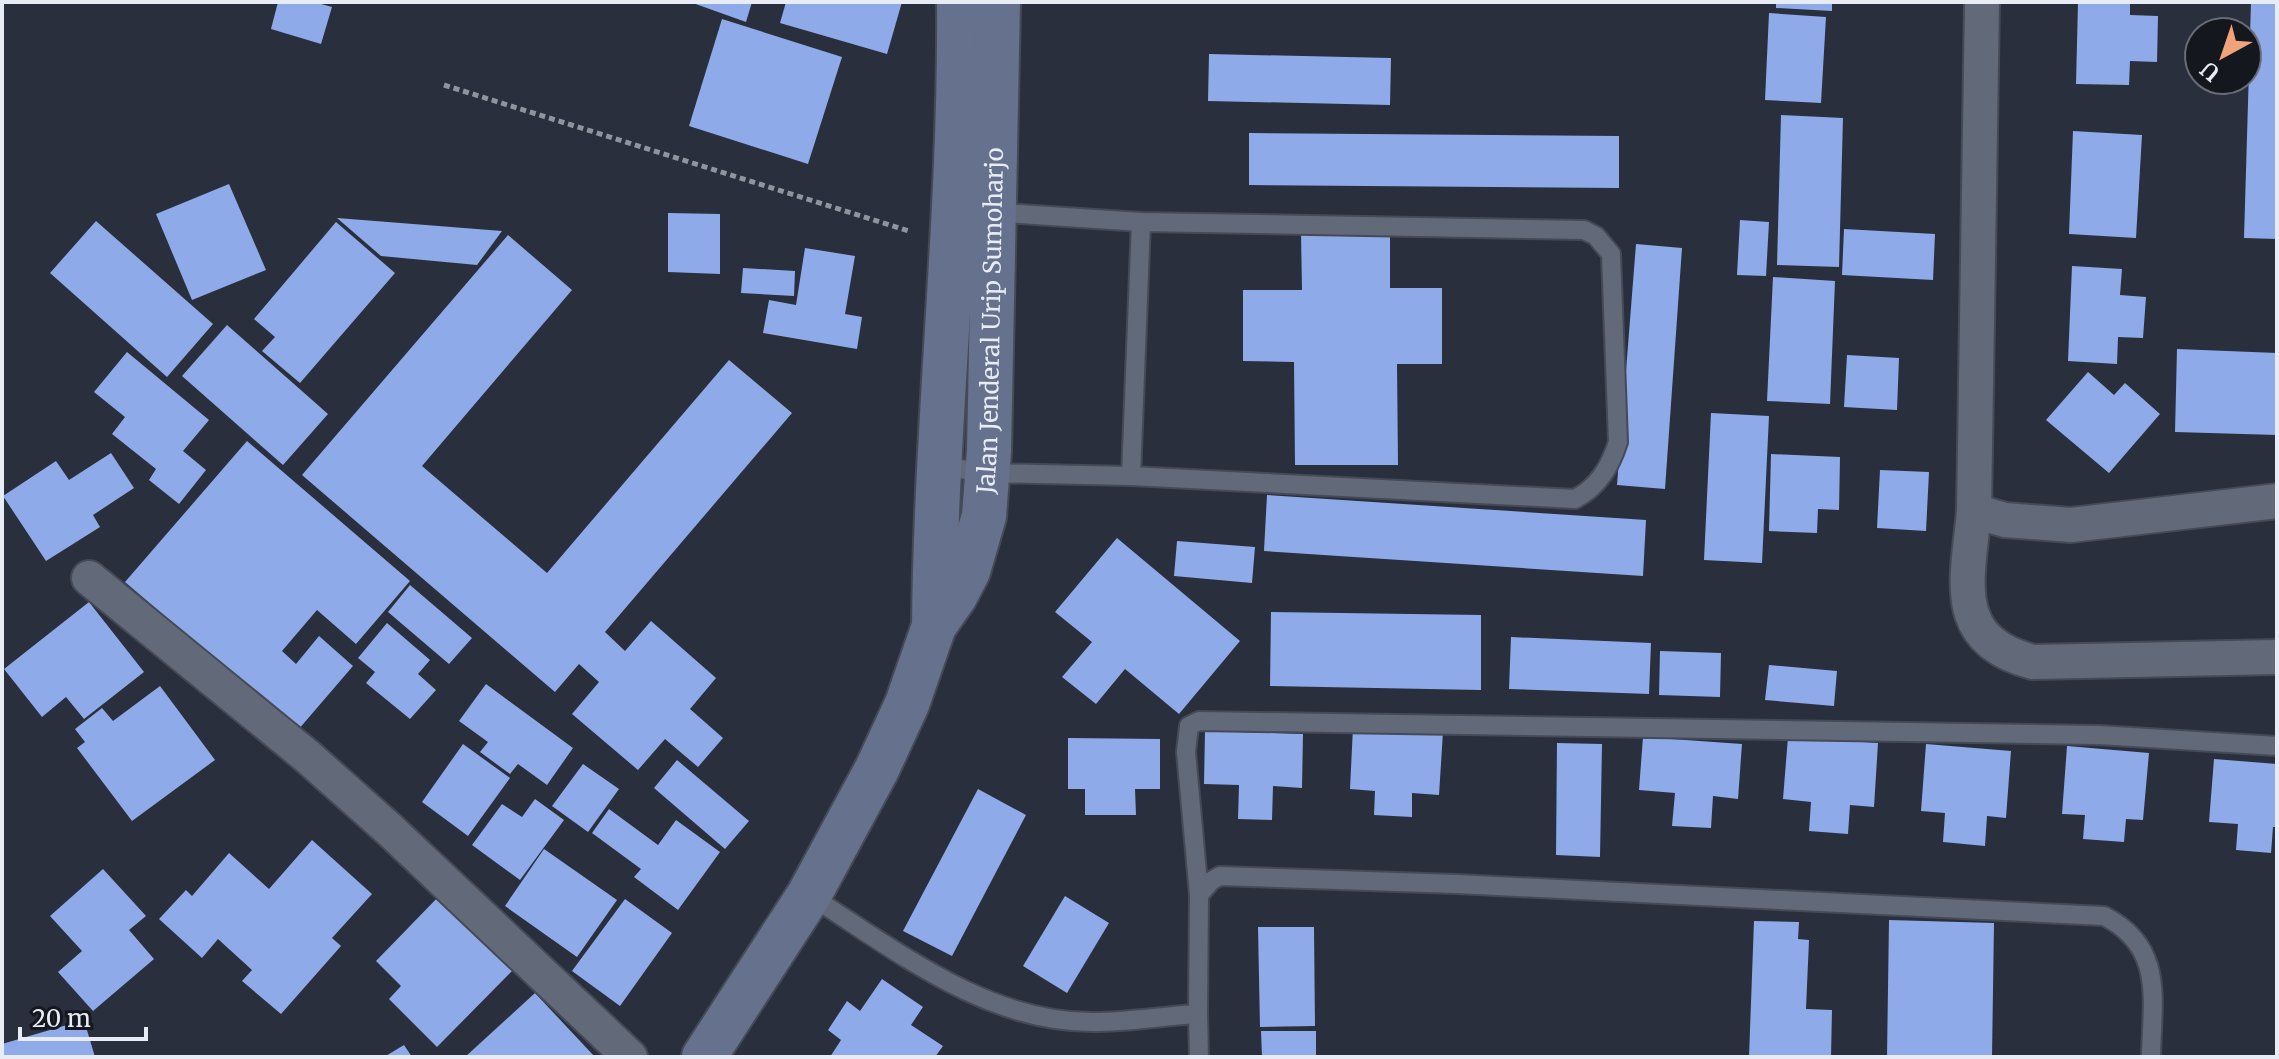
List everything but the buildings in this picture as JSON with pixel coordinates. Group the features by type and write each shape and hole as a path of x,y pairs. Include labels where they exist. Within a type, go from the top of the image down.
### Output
{"street":[{"name":"Jalan Jenderal Urip Sumoharjo","path":"704,1057 809,895 877,769 907,704 934,626 955,596 973,558 984,516 987,473 960,105 959,2"},
{"name":"Jalan Jenderal Urip Sumoharjo","path":"934,626 940,466 967,221 998,2"},
{"path":"1982,2 1974,511 1967,590 1971,614 1978,630 2002,651 2033,662 2277,657"},
{"path":"1974,511 2005,520 2071,525 2277,501"},
{"path":"89,578 308,757 390,830 630,1057"}],"lane":[{"path":"940,466 987,473 1131,476 1575,499 1590,491 1603,474 1618,442 1611,254 1605,244 1584,230 967,221"},
{"path":"1131,476 1141,222"},
{"path":"1199,1057 1199,895 1186,752 1189,726 1199,721 2099,735 2277,746"},
{"path":"1199,895 1220,876 1457,884 2104,916 2128,931 2145,956 2153,975 2151,1057"},
{"path":"809,895 945,982 1000,1005 1053,1019 1093,1022 1198,1014"}],"path":[{"path":"444,85 967,221"}]}
